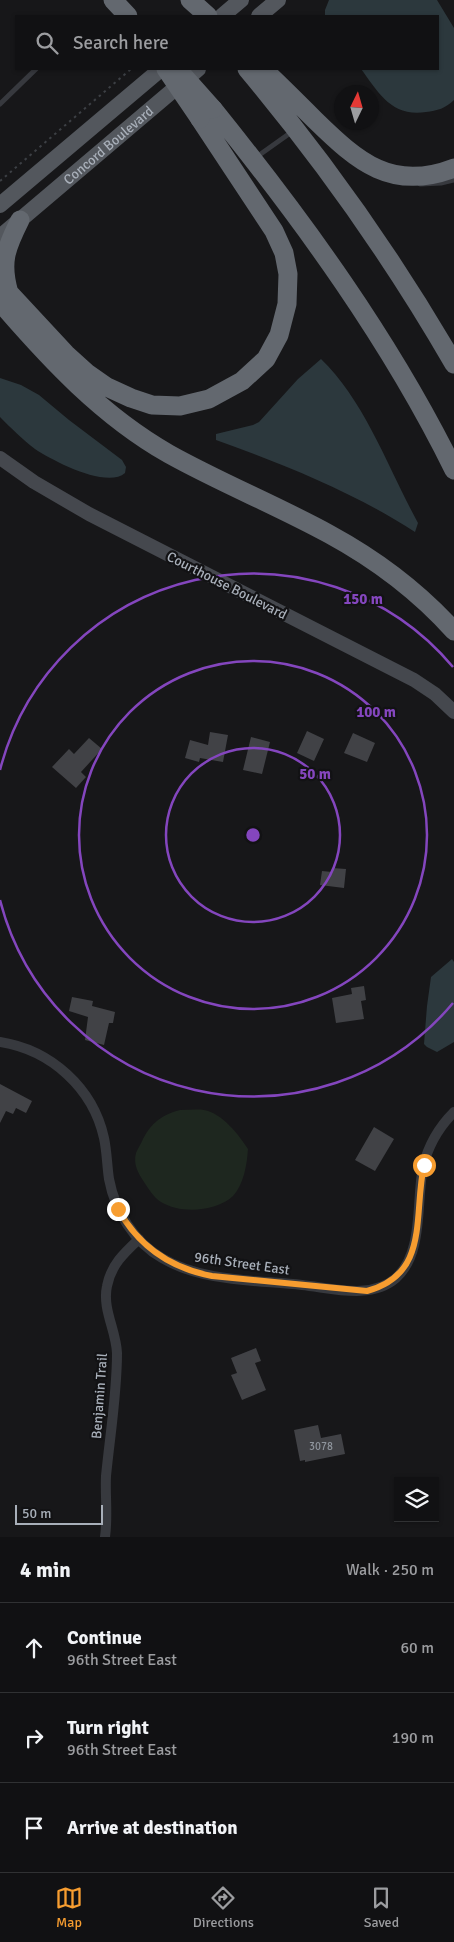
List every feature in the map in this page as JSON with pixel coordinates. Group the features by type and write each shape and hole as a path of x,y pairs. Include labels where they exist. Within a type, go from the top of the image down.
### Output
{"highway":[{"path":"113,0 127,15"},
{"path":"190,0 202,15"},
{"path":"190,0 207,15"},
{"path":"167,70 207,114 253,159 350,291 393,359 454,470"},
{"path":"3,293 87,373 107,387 152,405 180,406 209,399 242,381 266,359 279,336 287,304 288,274 284,252 207,114 178,70"},
{"path":"257,71 295,129 391,260 454,364"},
{"path":"257,71 336,141 361,161 375,169 390,174 424,176 454,168"},
{"path":"20,220 7,247 3,263 3,293 51,359 84,392 123,424 168,454 329,534 372,560 410,589 441,616 454,631"}],"main road":[{"path":"223,15 241,0"},
{"path":"260,15 278,0"},
{"name":"Concord Boulevard","path":"0,205 160,70"},
{"name":"Concord Boulevard","path":"0,237 197,70"}],"street":[{"name":"Courthouse Boulevard","path":"0,458 34,482 89,514 414,680 435,694 454,712"},
{"name":"96th Street East","path":"0,1042 22,1047 44,1056 79,1087 92,1105 101,1128 110,1181 115,1200 124,1220 139,1239 162,1258 182,1268 207,1275 362,1291 386,1285 403,1271 411,1258 424,1165 430,1147 439,1130 454,1112"},
{"name":"Benjamin Trail","path":"105,1537 108,1509 106,1479 117,1351 106,1302 106,1294 110,1275 120,1256 139,1239"}],"lane":[{"path":"0,104 35,70"},
{"path":"253,159 295,129"},
{"path":"361,161 378,174 402,182"},
{"path":"411,184 441,183 454,180"}],"path":[{"path":"0,181 131,70"}],"shaded area":[{"path":"329,0 437,0 454,28 454,100 445,107 434,111 414,113 404,111 387,101 379,93 379,85 373,85 362,70 439,70 439,15 325,15"},
{"path":"321,359 351,395 375,437 418,523 415,532 344,492 267,459 216,440 216,434 259,422 298,379"},
{"path":"0,378 21,385 39,395 122,460 126,467 125,473 117,477 93,476 54,460 35,449 0,417"},
{"path":"452,959 454,962 454,1042 437,1052 424,1044 431,977"},
{"path":"180,1110 204,1110 217,1115 235,1131 248,1149 246,1167 240,1186 233,1196 226,1201 198,1210 169,1206 153,1195 142,1179 135,1161 136,1153 143,1139 154,1124 168,1114"}],"building":[{"path":"307,731 324,739 314,761 297,753"},
{"path":"210,732 228,735 223,762 200,758 199,762 185,758 190,740 208,745"},
{"path":"353,733 375,743 367,762 344,753"},
{"path":"251,737 270,742 262,774 243,770"},
{"path":"89,738 102,749 81,772 86,777 76,788 52,767 69,749 74,754"},
{"path":"332,868 346,869 344,888 320,885 322,871 332,872"},
{"path":"364,986 366,1000 361,1001 364,1019 336,1023 332,998 352,994 351,988"},
{"path":"72,997 93,1001 92,1006 115,1012 113,1023 109,1023 104,1045 85,1040 88,1017 69,1011"},
{"path":"0,1084 32,1101 26,1113 16,1108 13,1114 6,1111 0,1123"},
{"path":"374,1127 394,1139 375,1171 355,1160"},
{"path":"256,1348 261,1361 255,1363 266,1390 242,1400 231,1375 237,1373 231,1358"},
{"path":"318,1425 321,1438 341,1434 345,1454 305,1462 305,1460 300,1461 294,1430"}],"route":[{"path":"118,1209 139,1239 162,1258 182,1268 212,1276 367,1291 386,1285 403,1271 409,1262 414,1242 420,1180 424,1165"}]}
